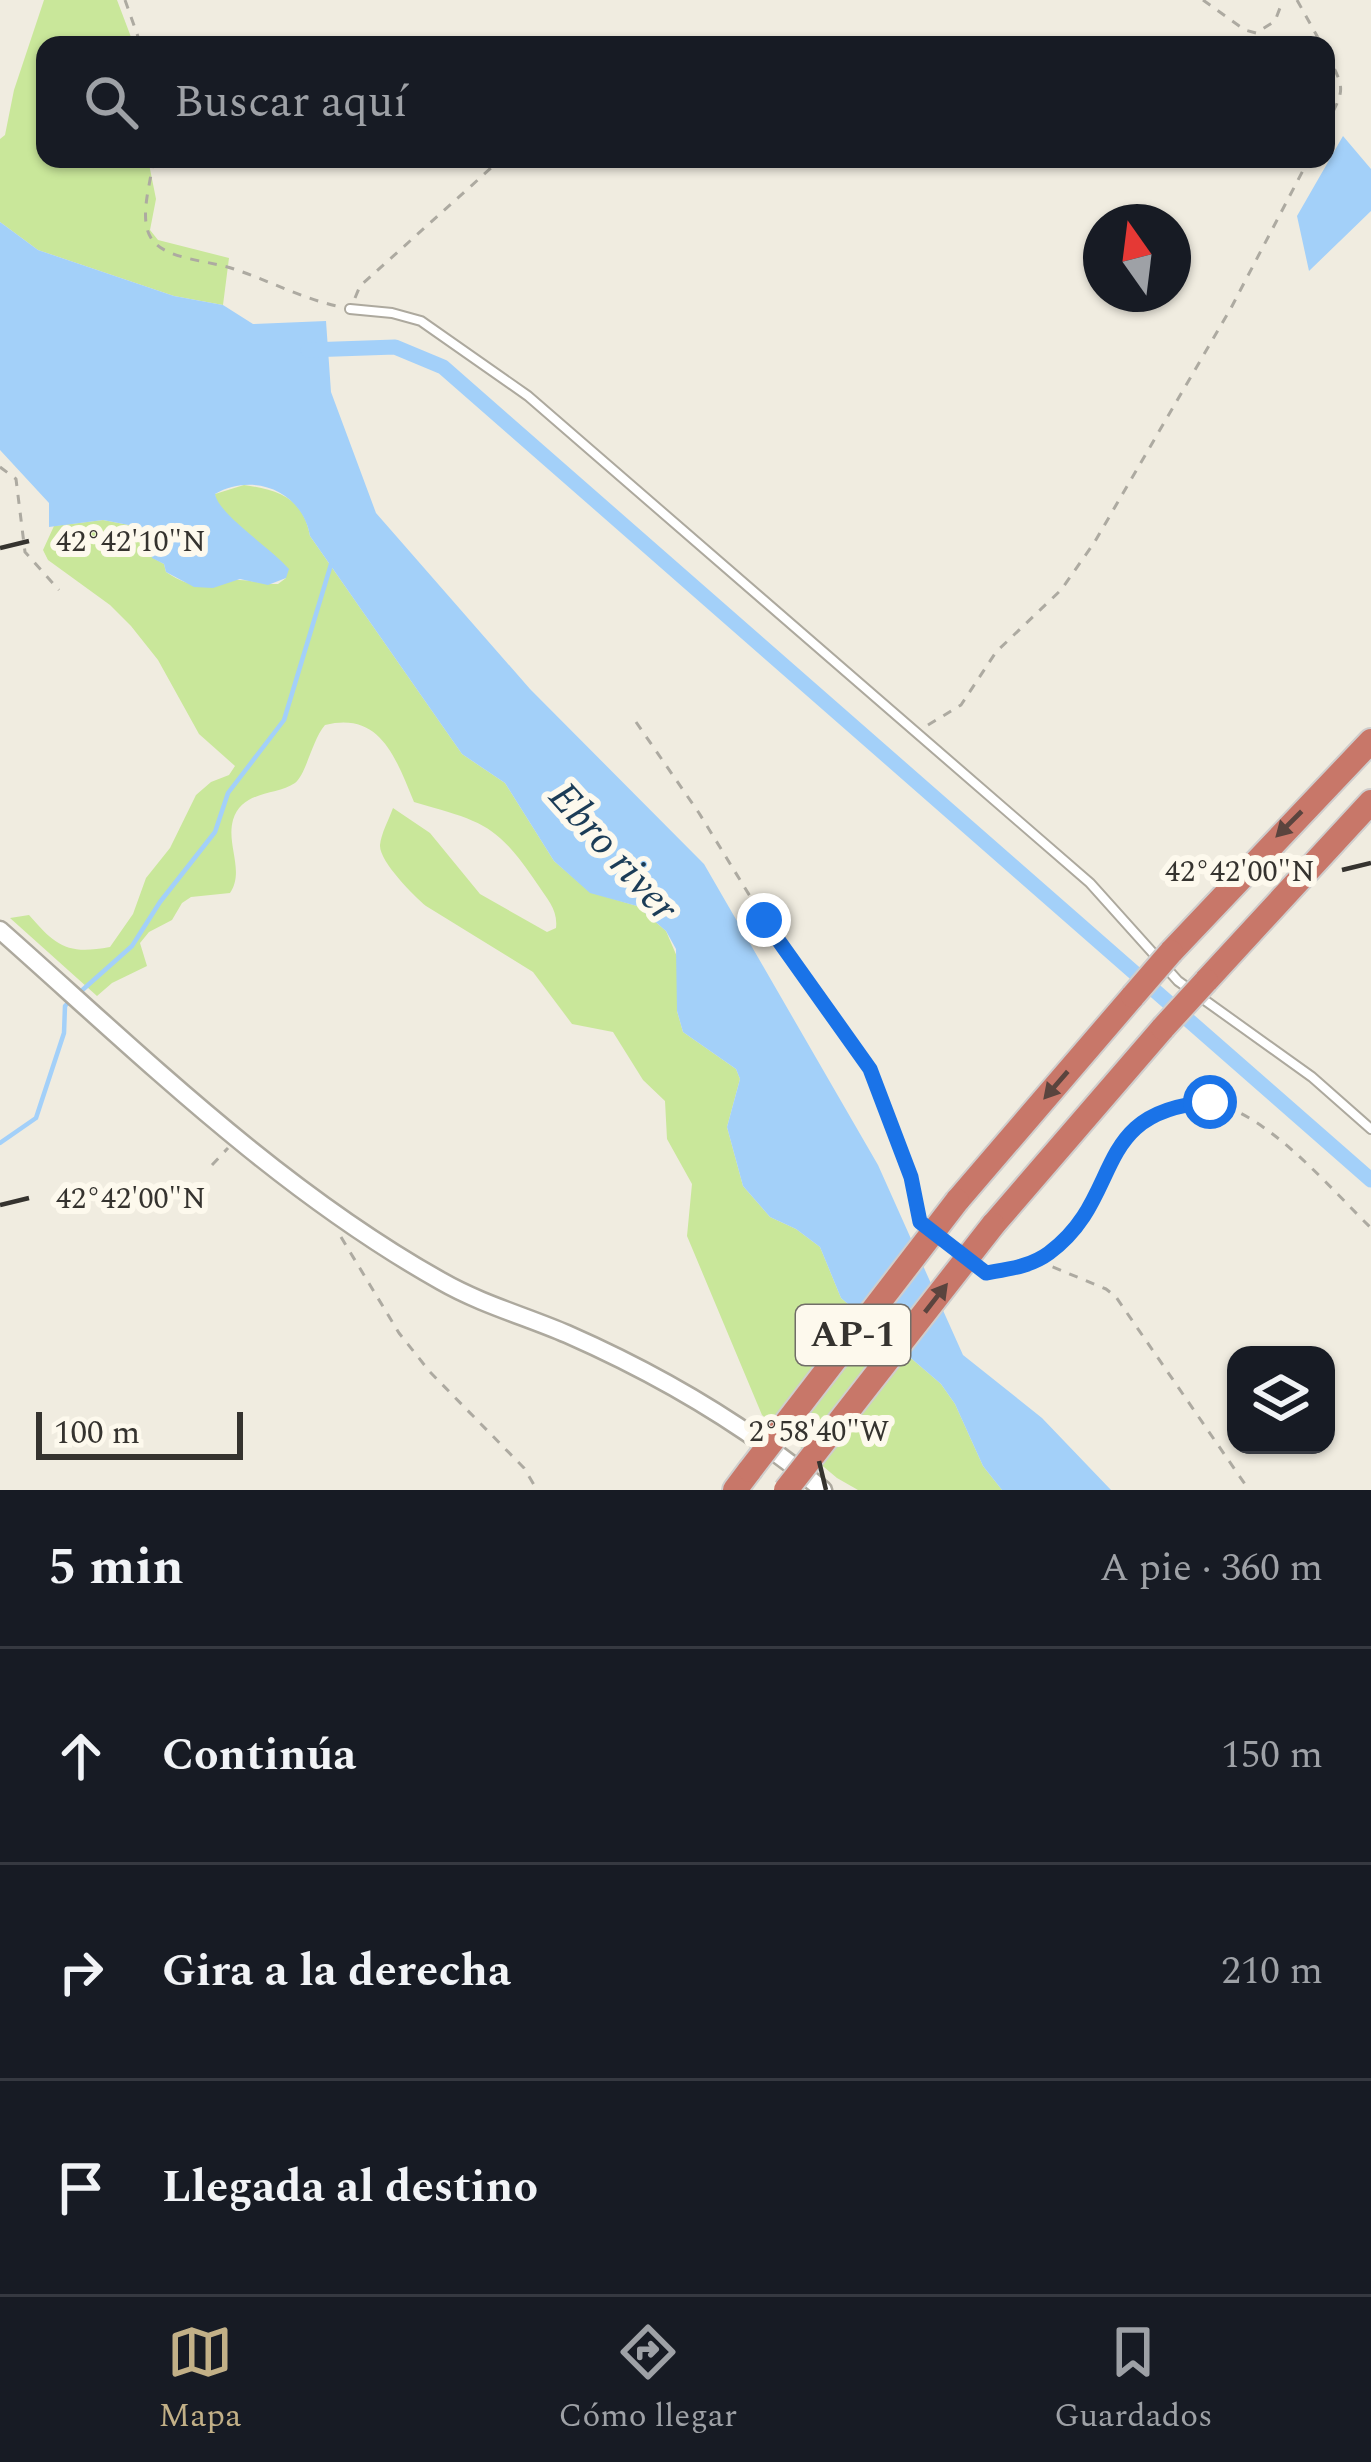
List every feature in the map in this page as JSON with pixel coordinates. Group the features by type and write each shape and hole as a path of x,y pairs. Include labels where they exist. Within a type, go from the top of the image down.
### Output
{"highway":[{"name":"AP-1","path":"742,1480 957,1201 1171,952 1371,741"},
{"name":"AP-1","path":"786,1490 993,1225 1163,1028 1371,802"}],"street":[{"path":"0,930 238,1138 338,1213 443,1282 659,1380 752,1436 824,1490"}],"lane":[{"path":"350,309 421,321 528,396 1090,883 1178,981 1312,1077 1371,1130"}],"path":[{"path":"124,0 138,36"},
{"path":"1203,0 1245,31 1256,32 1275,21 1283,0"},
{"path":"1297,0 1317,36"},
{"path":"1335,70 1344,94 1335,110"},
{"path":"152,168 145,219 153,241 280,290 350,309 361,286 491,168"},
{"path":"916,733 961,705 996,652 1043,611 1083,559 1232,308 1304,168"},
{"path":"0,467 16,479 25,551 59,590"},
{"path":"636,722 699,812 764,920 870,1069 911,1177 920,1222"},
{"path":"970,1260 986,1273 1050,1252 1083,1218 1130,1130 1160,1109 1210,1102 1242,1114 1291,1151 1371,1228"},
{"path":"212,1165 238,1138"},
{"path":"338,1213 335,1225 345,1245 399,1333 430,1372 524,1468 536,1490"},
{"path":"1036,1260 1106,1289 1249,1490"}],"green space":[{"path":"44,0 117,0 131,36 36,36 36,168 150,168 156,199 150,230 158,240 229,258 223,305 174,296 38,250 0,222 0,139 5,135 14,90"},
{"path":"244,485 278,493 295,504 310,536 462,754 505,783 554,861 590,892 637,906 666,931 678,959 677,1011 683,1032 736,1069 740,1079 727,1127 743,1186 770,1217 820,1247 841,1298 941,1384 983,1466 1002,1490 858,1490 762,1415 687,1236 692,1184 667,1139 665,1101 643,1080 613,1032 572,1024 533,972 426,906 391,869 380,845 393,808 430,833 480,894 547,932 556,928 552,905 511,849 473,821 414,802 393,755 373,732 360,725 325,725 295,783 252,799 237,810 231,829 236,876 230,893 191,897 182,903 172,920 149,932 140,943 147,966 97,996 10,918 29,915 55,941 73,949 110,947 133,914 146,878 170,848 196,795 229,775 235,766 199,734 158,660 131,626 48,560 43,550 54,526 103,520 139,527 149,538 153,558 164,564 166,572 186,582 278,584 286,578 216,504 215,494"}],"water":[{"path":"1343,136 1371,169 1371,211 1309,271 1297,216 1325,168 1335,168 1335,150"},
{"name":"Ebro river","path":"0,222 38,250 174,296 223,305 253,324 326,321 331,392 376,513 530,689 704,864 878,1165 963,1355 1042,1418 1111,1490 1002,1490 983,1466 941,1384 841,1298 820,1247 770,1217 743,1186 727,1127 740,1079 736,1069 683,1032 677,1011 676,949 666,931 637,906 590,893 554,861 505,783 462,754 287,497 245,485 215,494 226,512 289,569 286,578 268,585 240,579 213,588 194,587 152,558 149,538 139,527 103,520 49,527 49,503 0,450"}],"waterway":[{"path":"308,350 395,347 443,367 1371,1180"},
{"path":"79,993 132,946 215,832 228,793 284,720 332,561"},
{"path":"0,1143 36,1118 64,1033 65,1006 71,1000"}],"route":[{"path":"764,920 870,1069 911,1177 920,1222 986,1273 1029,1264 1050,1252 1083,1218 1130,1130 1160,1109 1210,1102"}]}
